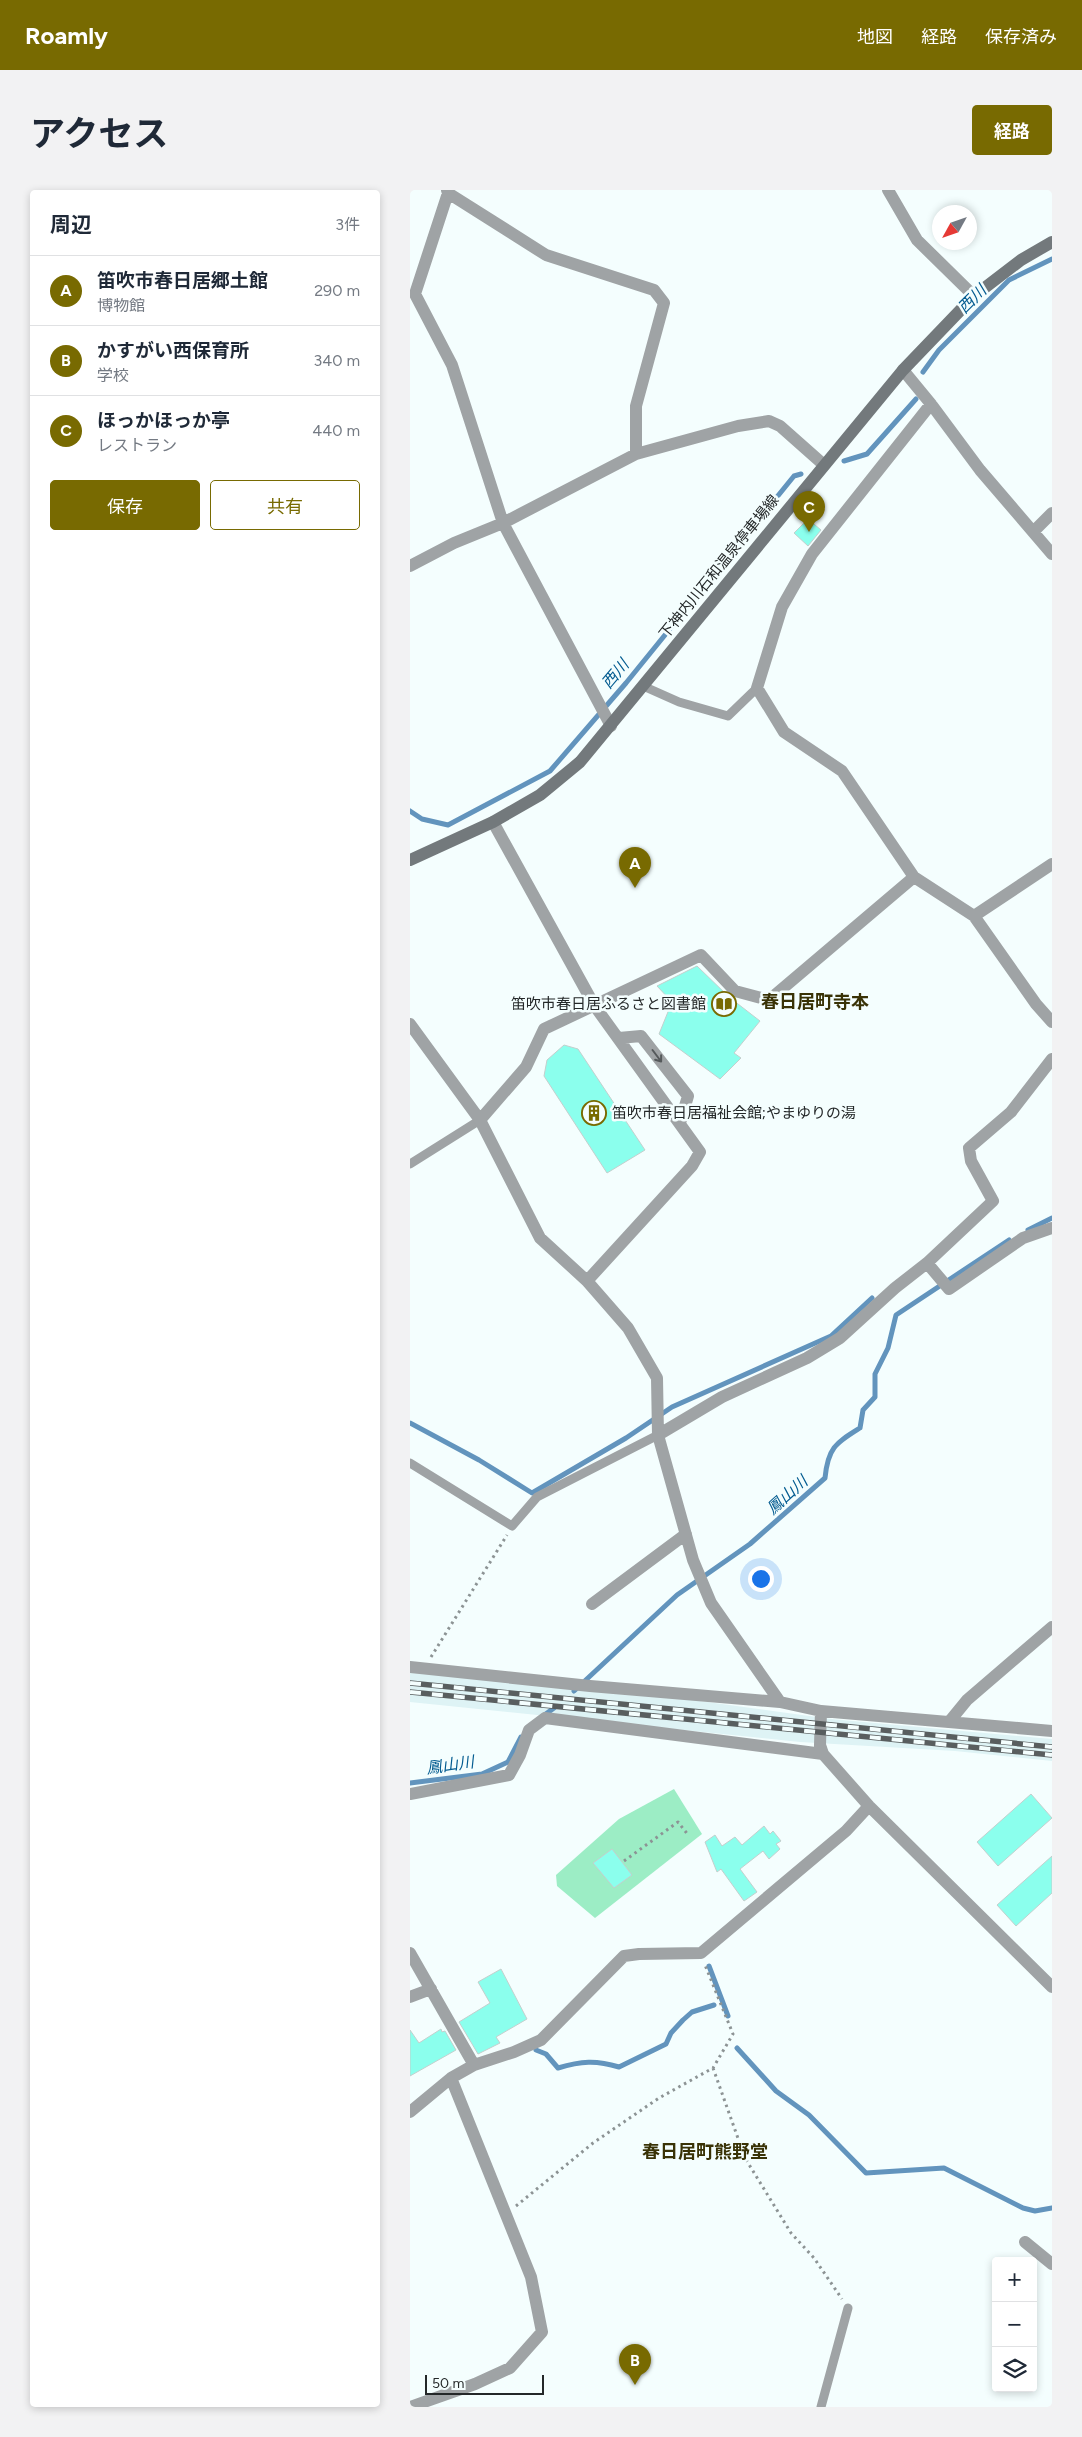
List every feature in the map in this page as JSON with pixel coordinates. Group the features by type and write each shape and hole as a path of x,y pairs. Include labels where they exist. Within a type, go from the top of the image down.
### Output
{"main road":[{"name":"下神内川石和温泉停車場線","path":"410,860 493,822 540,796 580,762 610,723 643,686 903,370 974,296 1022,260 1052,242"}],"street":[{"path":"888,190 917,240 974,296"},
{"path":"610,723 503,523 452,364 412,292 448,191 546,255 654,290 664,302 636,406 636,454"},
{"path":"903,370 932,404 980,470 1052,554"},
{"path":"932,404 812,554 782,607 757,688 784,732 842,771 914,876 974,916 1036,1004 1052,1022"},
{"path":"410,566 454,543 503,523 636,454 738,426 769,421 780,426 824,465"},
{"path":"1033,532 1052,513"},
{"path":"493,822 594,1005 700,1152 692,1166 587,1281"},
{"path":"974,916 1052,864"},
{"path":"480,1120 526,1066 544,1029 700,955 735,991 769,1000 914,876"},
{"path":"410,1024 480,1120 540,1238 587,1281 628,1328 657,1378 658,1435 693,1560 711,1603 780,1702"},
{"path":"619,1038 641,1036 688,1096 680,1123"},
{"path":"658,1435 722,1397 807,1358 840,1338 895,1288 930,1267 993,1201 971,1160 969,1148 1011,1112 1052,1059"},
{"path":"930,1267 949,1289 1023,1238 1052,1228"},
{"path":"592,1604 686,1534"},
{"path":"949,1722 967,1700 1052,1627"},
{"path":"410,1667 780,1702 821,1711 1052,1731"},
{"path":"821,1711 821,1749 869,1806 1052,1987"},
{"path":"410,1794 509,1775 520,1755 530,1730 545,1718 821,1749"},
{"path":"410,2112 451,2078 474,2065 514,2052 541,2040 624,1956 700,1953 839,1837 869,1806"},
{"path":"410,1953 474,2065"},
{"path":"410,1997 431,1989"},
{"path":"410,2407 475,2384 510,2368 542,2332 531,2277 504,2216 451,2078"},
{"path":"1025,2242 1052,2264"}],"lane":[{"path":"643,686 678,702 728,716 757,688"},
{"path":"410,1164 480,1120"},
{"path":"410,1463 512,1526 537,1497 658,1435"},
{"path":"821,2407 848,2308"}],"path":[{"path":"424,1668 512,1526"},
{"path":"624,1861 678,1822 689,1836"},
{"path":"504,2216 593,2143 659,2098 713,2068 732,2034 700,1953"},
{"path":"713,2068 746,2158 791,2233 814,2258 848,2308"}],"shaded area":[{"path":"410,1667 590,1686 831,1719 1052,1739 1052,1761 955,1751 800,1742 410,1702"}],"green space":[{"path":"674,1789 702,1834 595,1918 557,1886 556,1875 619,1819"}],"building":[{"path":"808,519 821,530 808,546 794,533"},
{"path":"697,966 729,997 760,1021 734,1053 741,1058 720,1079 659,1034 672,1002 657,986"},
{"name":"笛吹市春日居福祉会館;やまゆりの湯","path":"564,1045 578,1049 645,1150 607,1173 544,1076 547,1060"},
{"path":"1031,1794 1052,1818 998,1866 977,1842"},
{"path":"764,1826 770,1834 773,1831 781,1841 776,1844 780,1849 769,1859 763,1851 740,1869 757,1892 744,1901 721,1869 717,1872 705,1842 715,1835 722,1846 735,1837 742,1845"},
{"path":"612,1849 632,1875 614,1888 593,1863"},
{"path":"1052,1856 1052,1893 1016,1926 997,1905"},
{"path":"501,1969 527,2019 496,2037 500,2043 478,2054 459,2022 490,2003 478,1982"},
{"path":"441,2029 442,2032 445,2031 456,2050 410,2076 410,2030 419,2043"}],"waterway":[{"name":"西川","path":"923,372 939,350 1009,280 1052,259"},
{"name":"西川","path":"844,461 867,454 916,399"},
{"name":"西川","path":"410,811 422,819 448,825 550,771 626,683 794,476 801,474"},
{"name":"鳳山川","path":"1028,1230 1052,1218"},
{"name":"鳳山川","path":"574,1691 677,1595 750,1544 825,1478 828,1459 831,1453 839,1442 860,1428 863,1410 875,1397 875,1374 888,1348 896,1315 1009,1240"},
{"name":"鳳山川","path":"410,1423 479,1460 532,1493 626,1438 672,1407 831,1336 872,1298"},
{"name":"鳳山川","path":"543,1716 554,1708"},
{"name":"鳳山川","path":"410,1783 482,1774 508,1762 521,1737"},
{"path":"709,1966 728,2016"},
{"path":"536,2050 546,2054 558,2068 588,2062 619,2067 666,2044 671,2033 692,2012 714,2005"},
{"path":"737,2048 776,2091 809,2115 866,2173 944,2168 1023,2208 1035,2211 1052,2208"}],"railway":[{"path":"410,1683 1052,1747"},
{"path":"410,1692 1052,1755"}],"place":[{"name":"ほっかほっか亭","path":"809,532"},
{"name":"笛吹市春日居郷土館","path":"635,888"},
{"name":"笛吹市春日居ふるさと図書館","path":"724,1004"},
{"name":"笛吹市春日居福祉会館;やまゆりの湯","path":"594,1113"},
{"name":"かすがい西保育所","path":"635,2385"}],"district":[{"name":"春日居町寺本","path":"815,1002"},
{"name":"春日居町熊野堂","path":"705,2152"}]}
